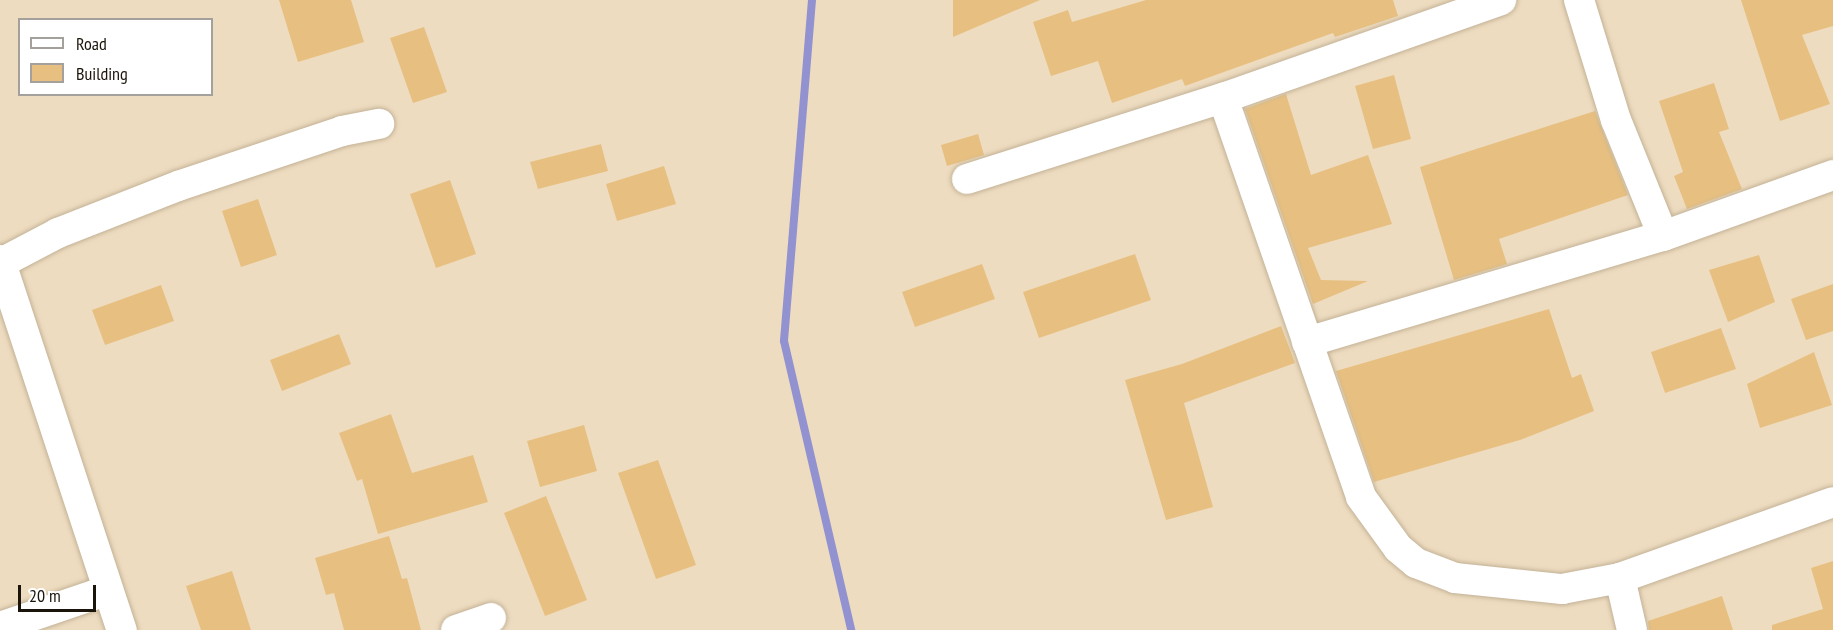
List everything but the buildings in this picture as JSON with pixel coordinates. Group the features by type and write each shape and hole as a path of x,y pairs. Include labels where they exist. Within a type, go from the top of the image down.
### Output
{"street":[{"path":"967,179 1223,98 1501,0"},
{"path":"1580,0 1616,120 1663,236"},
{"path":"1223,98 1361,497 1398,548 1416,563 1455,578 1497,585 1562,589 1620,578 1833,502"},
{"path":"122,630 106,591 0,261 58,233 178,186 342,130 378,124"},
{"path":"1307,342 1663,236 1833,175"},
{"path":"1620,578 1632,630"},
{"path":"0,627 106,591"},
{"path":"456,630 491,618"}],"waterway":[{"path":"812,0 784,341 851,630"}]}
